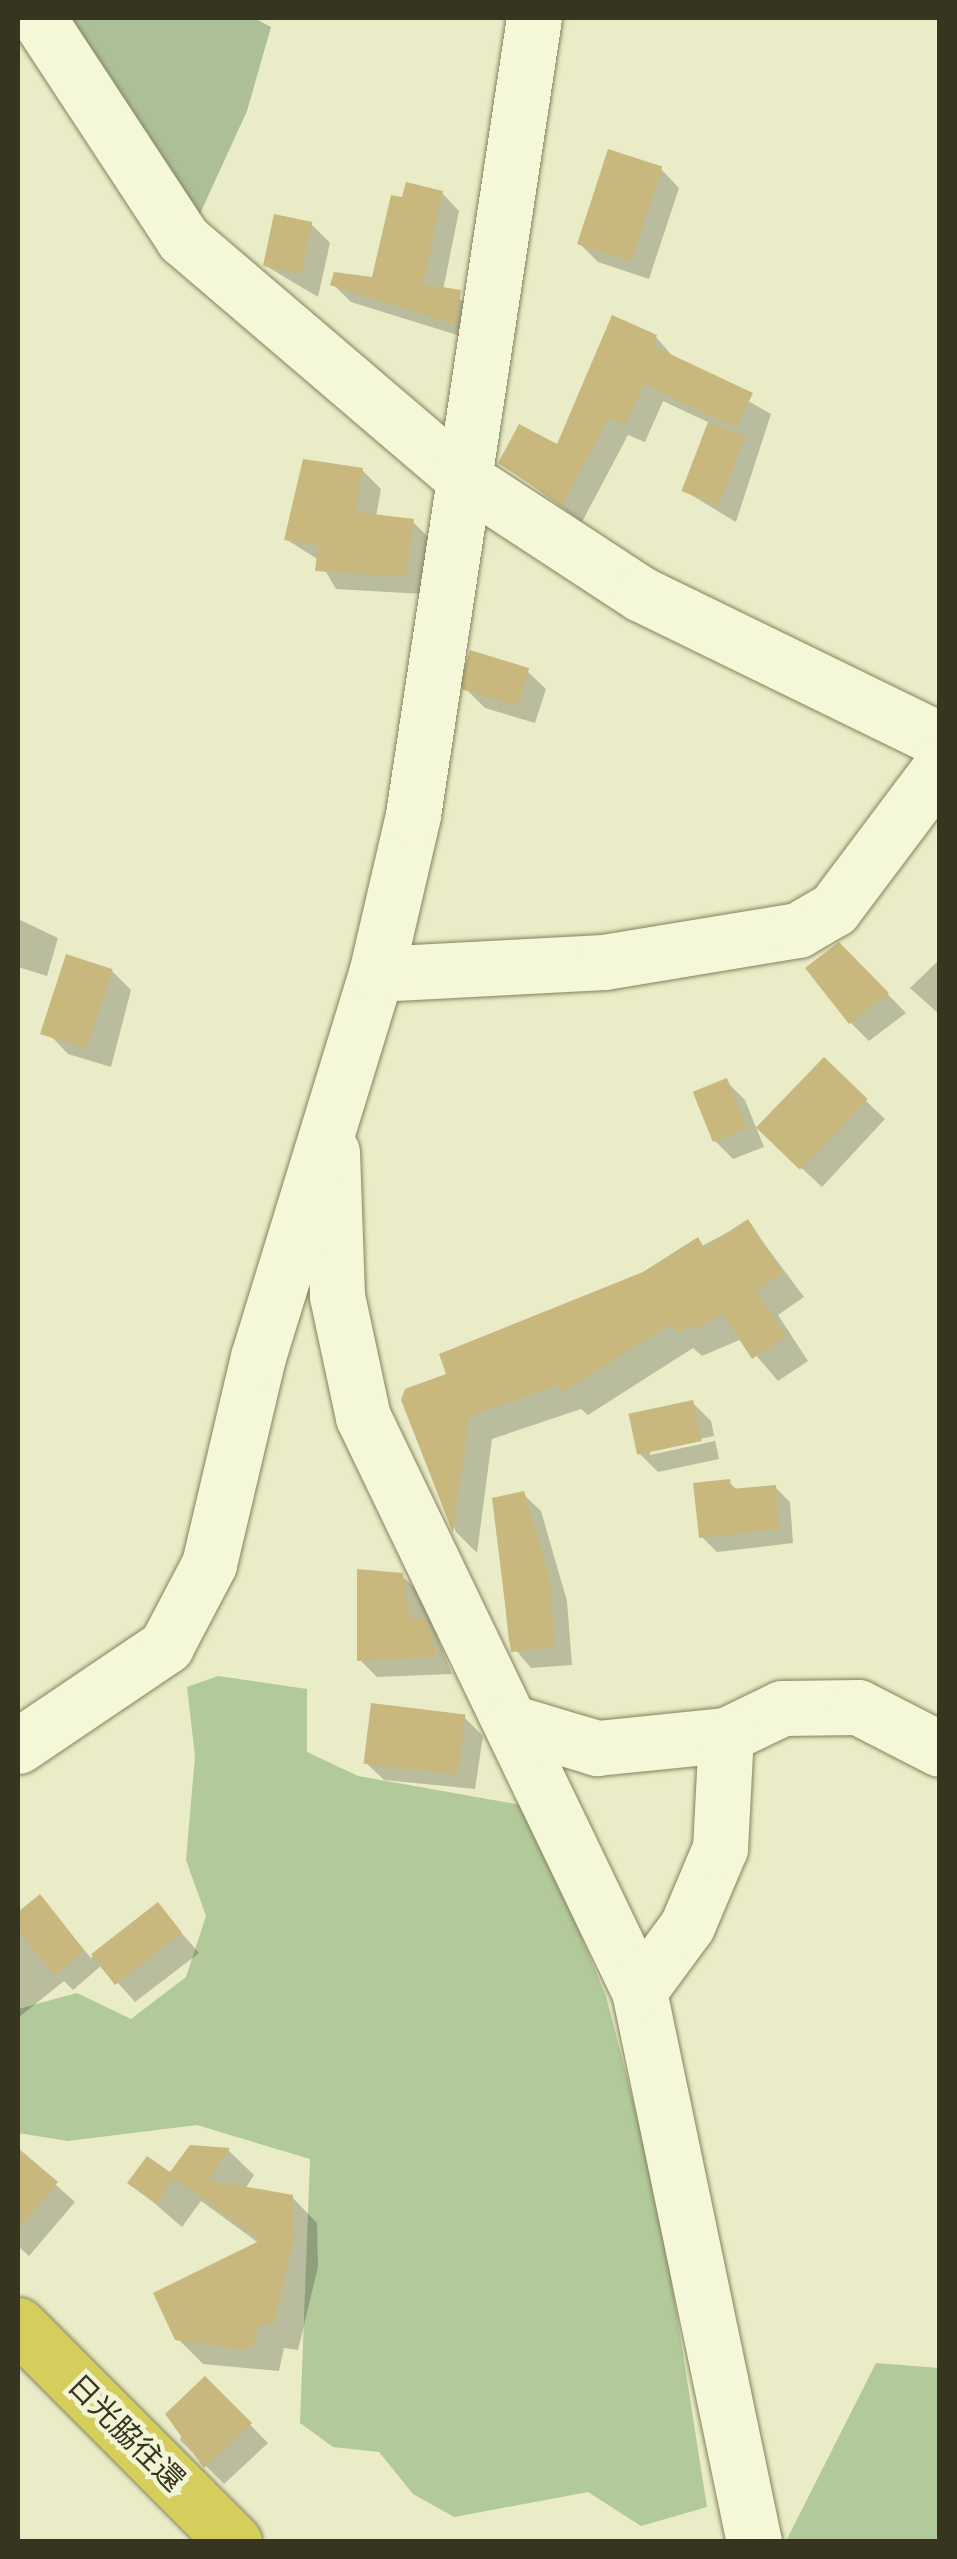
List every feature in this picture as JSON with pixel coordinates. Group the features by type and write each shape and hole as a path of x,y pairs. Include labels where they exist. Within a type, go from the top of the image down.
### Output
{"highway":[{"name":"日光脇往還","path":"18,2325 234,2542"}],"street":[{"path":"38,18 183,239 459,474 641,594 940,740"},
{"path":"18,1746 166,1646 209,1564 328,1120 376,974 413,815 459,474 534,18"},
{"path":"376,974 604,962 798,930 834,909 940,768"},
{"path":"328,1120 337,1296 363,1417 640,1991 754,2542"},
{"path":"514,1723 597,1748 726,1735 782,1708 858,1706 940,1749"},
{"path":"640,1991 687,1926 720,1848 726,1735"}],"green space":[{"path":"66,18 254,18 271,27 247,111 199,216 147,154 112,79"},
{"path":"218,1676 307,1689 307,1752 358,1776 527,1806 606,1996 659,2201 707,2507 641,2526 588,2492 454,2517 413,2494 379,2452 333,2447 300,2423 310,2159 197,2125 68,2141 18,2133 18,2009 77,1993 131,2019 186,1977 206,1916 186,1860 195,1756 187,1687"},
{"path":"876,2363 939,2368 939,2541 786,2541"}],"building":[{"path":"608,149 662,167 631,262 577,244"},
{"path":"406,182 443,191 423,284 461,290 456,325 330,285 334,272 372,277 391,195 402,197"},
{"path":"274,214 312,222 301,274 263,266"},
{"path":"612,315 657,335 653,346 753,393 736,428 644,384 626,425 609,418 562,505 498,463 519,424 557,444"},
{"path":"708,422 745,436 719,505 681,491"},
{"path":"303,459 363,468 356,512 414,519 406,577 315,571 318,546 284,540"},
{"path":"470,650 529,668 518,706 458,688"},
{"path":"839,942 889,993 849,1024 805,968"},
{"path":"66,954 113,969 87,1049 40,1034"},
{"path":"824,1057 868,1099 800,1170 756,1127"},
{"path":"727,1078 747,1128 713,1142 693,1092"},
{"path":"748,1219 783,1273 756,1291 787,1336 752,1359 722,1313 696,1331 692,1324 677,1334 670,1324 562,1393 559,1385 469,1416 453,1533 401,1400 405,1389 446,1374 439,1354 643,1272 698,1237 704,1248"},
{"path":"693,1400 702,1441 637,1455 628,1414"},
{"path":"730,1479 731,1489 776,1485 779,1529 699,1538 693,1483"},
{"path":"524,1491 550,1581 555,1648 511,1652 492,1498"},
{"path":"357,1569 403,1573 410,1618 426,1620 437,1657 357,1661"},
{"path":"371,1703 465,1715 458,1775 364,1764"},
{"path":"40,1894 84,1950 54,1976 18,1929 18,1912"},
{"path":"158,1902 182,1933 115,1985 91,1954"},
{"path":"190,2145 230,2148 208,2180 293,2195 294,2240 273,2326 259,2324 254,2346 242,2350 175,2340 153,2293 261,2240 174,2178 156,2204 127,2183 147,2156 170,2172"},
{"path":"18,2148 58,2182 18,2230"},
{"path":"205,2376 252,2423 204,2468 165,2414"}]}
